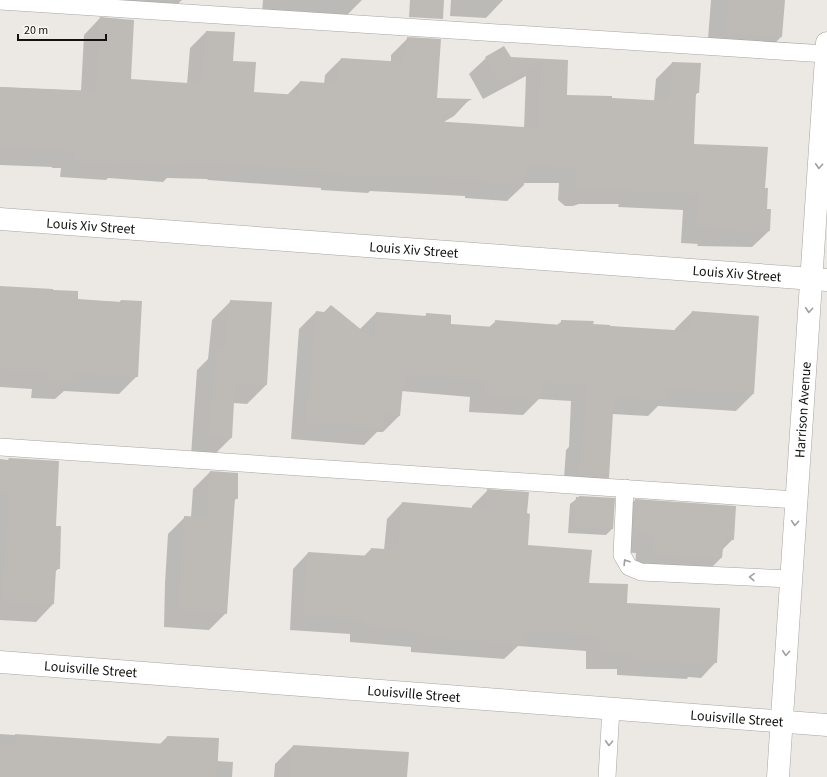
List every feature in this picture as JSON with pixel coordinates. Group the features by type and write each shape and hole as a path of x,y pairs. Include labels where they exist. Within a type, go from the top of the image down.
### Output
{"street":[{"name":"Harrison Avenue","path":"778,777 796,500 819,279 827,48"},
{"name":"Louis Xiv Street","path":"0,220 819,279"},
{"name":"Louisville Street","path":"0,662 827,726"}],"lane":[{"path":"0,1 827,48"},
{"path":"0,447 796,500"},
{"path":"625,488 622,555 629,567 641,572 791,579"},
{"path":"607,777 611,709"}],"building":[{"path":"410,0 444,0 443,19 409,17"},
{"path":"728,0 785,0 782,37 725,33"},
{"path":"100,17 134,20 131,79 202,84 206,31 235,32 233,61 256,62 254,92 299,95 300,81 339,84 341,58 405,62 407,37 441,39 437,98 472,99 433,121 539,128 542,60 500,84 485,57 504,46 511,57 568,60 567,95 612,96 612,98 669,101 672,62 701,63 699,93 696,93 694,144 768,147 765,188 768,188 767,209 771,209 770,231 713,230 713,228 697,226 699,194 634,191 635,188 596,188 591,190 582,190 575,184 575,167 526,166 524,185 481,182 481,179 386,175 386,177 337,174 337,172 224,163 181,162 180,166 123,162 123,164 76,161 77,152 68,152 68,150 0,148 0,87 97,91"},
{"path":"0,286 78,291 78,299 120,302 121,300 142,301 138,377 74,373 74,382 48,381 49,372 0,369"},
{"path":"230,300 272,302 267,385 235,384 232,438 210,437 216,350 226,350"},
{"path":"331,305 374,340 376,312 426,316 426,313 451,315 451,324 495,327 495,320 561,325 561,320 594,321 593,324 610,326 690,331 692,311 759,316 754,394 667,389 666,400 614,397 609,478 580,476 582,432 585,433 587,384 542,382 541,399 485,395 486,380 404,374 400,416 383,414 382,428 307,422 316,311 324,312"},
{"path":"9,458 59,461 56,526 61,526 60,569 56,569 54,604 3,602 8,495 6,495 7,491 0,490 0,459 8,460"},
{"path":"210,471 238,473 238,499 235,498 227,614 180,610 184,516 207,517"},
{"path":"487,489 529,492 527,513 530,514 528,545 592,550 589,583 628,584 627,603 720,608 717,663 703,662 703,664 632,660 632,654 601,654 601,636 522,630 521,644 426,637 426,632 365,627 365,619 304,615 308,552 370,556 371,548 398,550 402,502 486,509"},
{"path":"576,497 615,498 613,529 574,527"},
{"path":"635,499 736,506 734,540 724,539 722,558 653,554 654,535 637,533 637,531 633,531"},
{"path":"15,734 166,744 167,736 219,738 217,777 0,777 0,744 15,744"},
{"path":"293,745 409,752 407,777 291,777"}]}
